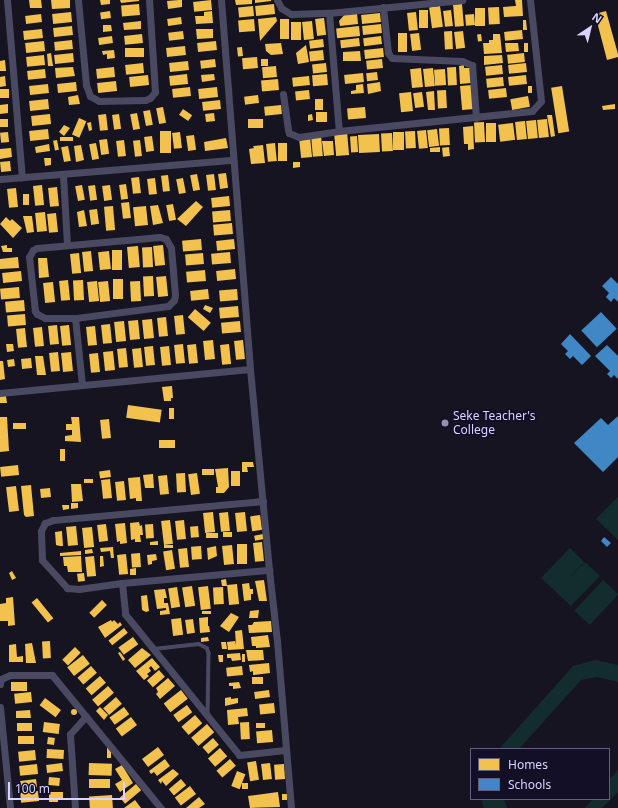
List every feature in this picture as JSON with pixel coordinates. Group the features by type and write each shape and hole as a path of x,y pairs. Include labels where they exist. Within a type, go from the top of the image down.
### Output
{"street":[{"path":"7,0 22,178"},
{"path":"78,0 86,85 90,96 99,101 145,100 150,98 155,92 149,0"},
{"path":"221,0 250,369 277,641 291,808"},
{"path":"277,0 285,12 291,14 329,13 465,0"},
{"path":"283,94 289,133 299,137 339,131 526,113 532,111 541,101 530,0"},
{"path":"383,7 388,53 392,58 462,61 472,65 476,118"},
{"path":"329,13 339,131"},
{"path":"0,179 233,160"},
{"path":"63,175 67,244"},
{"path":"160,237 166,239 171,248 175,295 172,303 168,306 74,318 45,318 37,314 35,311 29,257 33,250 37,248 67,244 160,237"},
{"path":"74,318 82,385"},
{"path":"0,393 250,369"},
{"path":"263,501 53,520 45,523 41,531 42,560 67,588 79,589 122,583 269,570"},
{"path":"122,583 125,614 239,754 285,750"},
{"path":"0,684 2,679 10,676 52,675 161,808"},
{"path":"0,707 10,808"},
{"path":"76,808 70,734 86,716"}],"lane":[{"path":"154,650 199,644 207,648 209,653 208,716"}],"green space":[{"path":"618,497 618,540 596,519"},
{"path":"570,548 584,562 567,580 585,562 600,576 571,606 541,578"},
{"path":"603,580 618,595 590,625 574,611"},
{"path":"596,660 618,665 618,682 597,677 581,680 520,748 500,748 573,666"},
{"path":"618,770 618,792 610,800 610,779"},
{"path":"481,800 504,800 507,808 484,808"},
{"path":"592,800 610,800 602,808 585,808"}],"building: Homes":[{"path":"29,0 41,0 42,8 30,8"},
{"path":"51,0 70,0 70,8 52,9"},
{"path":"100,0 110,0 110,4 101,5"},
{"path":"120,0 139,0 139,1 121,3"},
{"path":"182,0 182,7 168,9 167,1"},
{"path":"211,0 212,10 194,12 193,2"},
{"path":"235,0 252,0 252,4 236,5"},
{"path":"255,0 271,0 271,1 255,3"},
{"path":"515,0 522,0 523,16 504,17 503,7 516,6"},
{"path":"139,4 140,15 122,17 121,6"},
{"path":"274,4 275,14 256,16 255,6"},
{"path":"462,4 464,26 455,27 453,5"},
{"path":"253,6 254,16 239,18 238,8"},
{"path":"440,6 443,27 432,28 429,8"},
{"path":"499,7 500,24 489,25 488,8"},
{"path":"475,8 485,8 485,26 475,26"},
{"path":"419,10 428,10 428,28 419,28"},
{"path":"451,10 453,26 445,27 443,11"},
{"path":"110,11 111,18 101,19 100,12"},
{"path":"212,11 213,23 196,24 195,16 204,16 204,12"},
{"path":"606,11 618,54 618,57 607,60 595,14"},
{"path":"71,12 72,22 53,24 52,14"},
{"path":"416,12 418,30 409,31 407,13"},
{"path":"357,13 358,24 340,26 339,21 345,14"},
{"path":"380,13 381,22 362,24 361,15"},
{"path":"41,14 42,22 26,24 25,16"},
{"path":"474,14 475,25 466,26 465,15"},
{"path":"181,17 182,24 168,26 167,19"},
{"path":"276,17 277,21 260,41 258,19"},
{"path":"324,18 326,35 317,36 315,19"},
{"path":"254,19 255,31 239,32 238,20"},
{"path":"280,19 289,19 289,39 280,39"},
{"path":"523,20 526,20 527,30 523,30"},
{"path":"141,21 141,29 124,30 123,23"},
{"path":"312,21 314,39 304,40 302,22"},
{"path":"291,22 301,22 301,40 291,40"},
{"path":"381,24 382,33 363,35 362,26"},
{"path":"103,25 111,25 112,31 103,32"},
{"path":"72,26 73,35 54,37 53,28"},
{"path":"359,26 360,36 337,38 336,28"},
{"path":"42,29 43,38 24,40 23,31"},
{"path":"196,29 213,29 213,38 197,39"},
{"path":"522,30 523,39 505,41 504,32"},
{"path":"183,31 184,39 169,41 168,33"},
{"path":"444,31 452,31 453,49 445,49"},
{"path":"463,31 465,48 456,49 454,32"},
{"path":"398,33 407,33 407,52 398,52"},
{"path":"419,33 421,50 412,51 410,34"},
{"path":"142,34 143,43 125,45 124,36"},
{"path":"481,34 482,41 478,41 477,35"},
{"path":"493,34 500,34 502,53 484,54 483,43 489,43 489,40 493,40"},
{"path":"112,36 113,43 99,45 98,38"},
{"path":"381,36 382,44 364,46 363,38"},
{"path":"359,38 360,46 341,48 340,40"},
{"path":"323,39 324,47 310,49 309,41"},
{"path":"72,40 73,49 55,51 54,42"},
{"path":"44,41 45,51 26,53 25,43"},
{"path":"216,41 217,50 198,52 197,43"},
{"path":"281,43 283,54 271,55 266,51 265,44"},
{"path":"505,43 518,43 519,51 506,52"},
{"path":"524,43 528,43 528,52 524,52"},
{"path":"306,45 309,62 298,64 296,53"},
{"path":"185,46 186,55 167,57 166,48"},
{"path":"242,47 243,56 238,56 237,48"},
{"path":"125,48 144,48 144,57 125,57"},
{"path":"383,48 384,57 365,59 364,50"},
{"path":"114,50 115,58 107,59 107,54 103,55 102,51"},
{"path":"323,50 324,60 310,61 309,51"},
{"path":"360,51 361,61 343,61 343,52"},
{"path":"51,53 53,66 48,66 47,54"},
{"path":"73,53 74,62 55,64 54,55"},
{"path":"524,53 525,62 508,64 507,55"},
{"path":"44,55 45,65 27,67 26,57"},
{"path":"502,55 503,63 484,65 484,56"},
{"path":"257,57 258,68 243,69 242,58"},
{"path":"215,59 216,67 201,69 200,61"},
{"path":"261,59 268,59 268,66 261,66"},
{"path":"382,59 383,68 367,70 366,61"},
{"path":"5,60 6,71 0,71 0,61"},
{"path":"188,61 189,70 170,72 169,63"},
{"path":"143,63 144,73 126,75 125,65"},
{"path":"326,63 327,72 313,73 312,64"},
{"path":"526,63 527,72 509,74 508,65"},
{"path":"464,65 464,68 470,68 471,83 460,84 459,66"},
{"path":"502,65 503,74 486,76 485,67"},
{"path":"276,66 277,77 263,78 262,67"},
{"path":"73,67 75,76 56,78 55,68"},
{"path":"114,67 115,77 97,79 96,69"},
{"path":"447,67 456,67 457,85 448,85"},
{"path":"421,68 423,87 412,88 410,69"},
{"path":"433,68 435,86 425,87 423,69"},
{"path":"45,69 46,78 28,80 27,71"},
{"path":"445,69 446,85 435,86 434,70"},
{"path":"377,72 378,80 367,81 366,73"},
{"path":"363,73 364,82 345,84 344,75"},
{"path":"187,74 188,84 170,86 169,76"},
{"path":"214,74 215,80 202,82 201,75"},
{"path":"327,74 328,85 313,86 312,75"},
{"path":"148,75 149,85 130,87 129,77"},
{"path":"526,75 527,84 509,86 508,77"},
{"path":"5,76 6,86 0,87 0,77"},
{"path":"309,76 310,85 293,87 292,78"},
{"path":"503,77 504,86 487,88 486,79"},
{"path":"278,79 279,90 262,91 261,80"},
{"path":"116,81 117,91 98,93 97,83"},
{"path":"76,82 77,91 58,93 57,84"},
{"path":"380,82 381,91 368,94 367,84"},
{"path":"48,84 49,93 30,95 29,86"},
{"path":"363,84 364,93 351,94 351,91 356,90 356,85"},
{"path":"472,85 474,109 462,110 460,86"},
{"path":"528,86 532,86 532,93 528,93"},
{"path":"562,86 569,131 558,133 551,88"},
{"path":"190,87 191,96 173,98 172,89"},
{"path":"217,87 218,97 199,99 198,89"},
{"path":"506,88 507,97 489,99 488,90"},
{"path":"0,89 9,89 9,98 0,98"},
{"path":"309,90 310,99 296,100 295,91"},
{"path":"437,90 446,90 447,108 438,108"},
{"path":"434,91 435,110 428,110 426,92"},
{"path":"411,92 413,111 401,112 399,93"},
{"path":"422,92 424,107 415,108 413,93"},
{"path":"78,95 80,104 69,105 68,97"},
{"path":"258,95 259,103 245,105 244,97"},
{"path":"528,96 530,107 512,110 510,99"},
{"path":"48,99 49,109 30,111 29,101"},
{"path":"315,99 323,99 323,110 315,110"},
{"path":"220,100 221,109 203,111 202,102"},
{"path":"8,104 8,113 0,114 0,105"},
{"path":"615,104 615,109 603,110 602,106"},
{"path":"281,105 282,114 265,116 264,107"},
{"path":"163,107 166,123 159,124 156,108"},
{"path":"365,107 366,118 348,120 347,109"},
{"path":"183,109 192,115 188,121 179,115"},
{"path":"150,110 153,125 146,126 143,111"},
{"path":"316,112 327,112 327,122 316,122"},
{"path":"137,113 140,129 133,130 130,114"},
{"path":"214,113 215,121 206,122 205,114"},
{"path":"50,114 51,124 32,126 31,116"},
{"path":"106,114 108,130 100,131 98,115"},
{"path":"119,114 121,129 114,130 112,115"},
{"path":"312,114 313,120 308,121 308,115"},
{"path":"547,115 552,115 555,136 551,137"},
{"path":"79,118 86,121 79,138 72,135"},
{"path":"0,119 8,119 8,127 0,127"},
{"path":"248,119 263,119 263,128 248,128"},
{"path":"547,119 549,137 539,138 537,120"},
{"path":"536,120 538,138 528,139 526,121"},
{"path":"525,121 527,139 517,140 515,122"},
{"path":"91,122 92,130 89,131 87,123"},
{"path":"484,122 485,142 475,142 474,123"},
{"path":"486,123 496,123 496,142 486,142"},
{"path":"513,123 515,140 500,142 498,125"},
{"path":"64,125 70,128 64,136 59,132"},
{"path":"473,126 474,149 468,150 468,144 464,144 463,127"},
{"path":"449,128 450,145 440,146 439,129"},
{"path":"48,129 49,139 30,141 29,131"},
{"path":"437,129 439,146 429,147 427,130"},
{"path":"426,130 428,148 419,149 417,131"},
{"path":"160,131 171,131 171,153 160,153"},
{"path":"347,131 349,155 336,156 334,132"},
{"path":"415,131 416,148 406,149 405,132"},
{"path":"8,132 9,142 1,143 0,133"},
{"path":"180,132 182,148 174,149 172,133"},
{"path":"393,132 404,132 404,150 393,150"},
{"path":"392,133 393,151 382,152 381,134"},
{"path":"379,134 380,152 359,153 358,135"},
{"path":"194,135 196,150 188,151 186,136"},
{"path":"321,135 323,156 313,157 311,136"},
{"path":"152,136 154,151 146,152 144,137"},
{"path":"350,136 357,136 358,152 351,152"},
{"path":"60,137 73,137 73,141 60,141"},
{"path":"310,137 312,157 301,158 299,138"},
{"path":"226,138 228,148 205,151 204,142"},
{"path":"107,139 109,154 101,155 99,140"},
{"path":"57,140 59,150 55,151 53,141"},
{"path":"124,140 126,156 118,157 116,141"},
{"path":"140,140 142,156 135,157 133,141"},
{"path":"322,141 333,141 334,155 324,156"},
{"path":"96,143 99,159 92,160 89,144"},
{"path":"275,143 277,161 268,162 266,144"},
{"path":"278,143 287,143 287,161 278,161"},
{"path":"49,144 50,151 36,153 35,147"},
{"path":"81,145 84,160 76,162 74,146"},
{"path":"263,145 265,163 251,164 249,149 254,148 253,146"},
{"path":"68,146 71,161 64,162 61,147"},
{"path":"440,147 440,152 430,152 430,148"},
{"path":"449,147 450,156 443,157 442,148"},
{"path":"11,148 12,157 0,159 0,149"},
{"path":"44,158 51,158 51,165 45,166"},
{"path":"10,161 11,171 1,172 0,162"},
{"path":"293,162 300,162 300,167 293,168"},
{"path":"226,173 228,188 220,189 218,174"},
{"path":"197,174 200,190 193,191 190,175"},
{"path":"214,174 216,190 208,191 206,175"},
{"path":"168,175 170,191 163,192 161,176"},
{"path":"139,177 141,193 133,194 131,178"},
{"path":"155,178 157,194 149,195 147,179"},
{"path":"183,178 186,193 179,194 176,179"},
{"path":"126,184 128,199 121,200 119,185"},
{"path":"42,185 44,205 35,206 33,186"},
{"path":"82,185 85,200 78,201 75,186"},
{"path":"95,185 97,200 90,201 88,186"},
{"path":"110,185 112,200 104,201 102,186"},
{"path":"57,187 59,206 50,207 48,188"},
{"path":"16,188 18,207 9,208 7,189"},
{"path":"23,194 29,194 29,205 23,205"},
{"path":"229,196 230,206 212,208 211,198"},
{"path":"196,201 203,207 186,226 177,219"},
{"path":"129,202 131,218 123,219 121,203"},
{"path":"173,204 176,220 169,221 166,205"},
{"path":"158,205 163,223 153,225 150,206"},
{"path":"113,206 115,230 106,231 104,207"},
{"path":"146,206 148,225 135,226 133,207"},
{"path":"97,209 99,224 91,225 89,210"},
{"path":"84,210 87,226 79,227 77,212"},
{"path":"230,210 231,221 213,223 212,212"},
{"path":"45,212 47,231 37,232 35,213"},
{"path":"56,213 58,232 49,233 47,214"},
{"path":"23,216 32,216 34,232 27,233"},
{"path":"6,217 10,221 12,219 22,228 13,238 0,224"},
{"path":"232,223 233,234 214,236 213,225"},
{"path":"201,239 202,250 183,252 182,241"},
{"path":"234,239 235,249 217,251 216,241"},
{"path":"7,245 7,248 12,248 12,252 3,252 1,246"},
{"path":"163,245 165,265 155,266 153,246"},
{"path":"138,246 140,267 129,268 127,247"},
{"path":"152,247 153,267 143,267 142,248"},
{"path":"112,250 122,250 122,270 112,270"},
{"path":"91,251 93,271 84,272 82,252"},
{"path":"109,251 111,269 100,270 98,252"},
{"path":"230,252 231,263 212,265 211,254"},
{"path":"79,253 81,273 72,274 70,254"},
{"path":"203,253 204,264 186,266 185,255"},
{"path":"18,257 19,268 0,269 0,259"},
{"path":"38,258 47,258 49,277 39,278"},
{"path":"235,269 236,279 217,281 216,271"},
{"path":"205,270 206,281 187,283 186,272"},
{"path":"21,271 22,281 3,283 2,273"},
{"path":"153,276 154,296 144,296 143,277"},
{"path":"166,276 168,296 158,297 156,277"},
{"path":"113,279 123,279 123,299 113,299"},
{"path":"68,280 70,300 61,301 59,281"},
{"path":"83,280 84,300 74,300 73,281"},
{"path":"97,281 99,301 89,302 87,282"},
{"path":"108,281 110,301 100,302 98,282"},
{"path":"140,281 141,301 131,301 130,282"},
{"path":"53,282 55,302 45,303 43,283"},
{"path":"19,287 20,298 1,300 0,289"},
{"path":"208,289 209,299 191,301 190,291"},
{"path":"237,289 238,300 220,302 219,291"},
{"path":"24,300 25,311 6,313 5,302"},
{"path":"205,305 213,308 210,313 203,309"},
{"path":"238,306 239,317 220,319 219,308"},
{"path":"195,309 211,323 204,331 188,317"},
{"path":"25,314 26,325 8,327 7,316"},
{"path":"183,315 185,334 176,335 174,316"},
{"path":"166,317 168,336 159,337 157,318"},
{"path":"152,319 154,338 144,339 142,320"},
{"path":"138,320 140,339 130,340 128,321"},
{"path":"124,321 126,341 116,342 114,322"},
{"path":"240,321 241,332 222,334 221,323"},
{"path":"110,324 112,343 103,344 101,325"},
{"path":"57,325 59,344 50,345 48,326"},
{"path":"69,325 71,345 62,346 60,326"},
{"path":"95,326 97,345 88,346 86,327"},
{"path":"42,327 44,346 35,347 33,328"},
{"path":"25,328 27,347 18,348 16,329"},
{"path":"213,340 215,359 205,360 203,341"},
{"path":"243,340 245,359 236,360 234,341"},
{"path":"6,344 13,344 14,351 7,352"},
{"path":"183,344 185,363 176,364 174,345"},
{"path":"196,344 198,363 189,364 187,345"},
{"path":"229,344 231,364 222,365 220,345"},
{"path":"153,346 155,365 146,366 144,347"},
{"path":"169,346 171,365 162,366 160,347"},
{"path":"126,348 128,367 119,368 117,349"},
{"path":"141,348 143,367 134,368 132,349"},
{"path":"113,351 115,370 105,371 103,352"},
{"path":"58,352 60,371 51,372 49,353"},
{"path":"71,352 73,371 63,372 61,353"},
{"path":"98,353 100,372 91,373 89,354"},
{"path":"35,356 43,356 46,375 37,375"},
{"path":"31,358 32,368 22,369 21,359"},
{"path":"14,359 15,366 8,367 7,360"},
{"path":"0,361 3,361 5,379 0,380"},
{"path":"172,386 173,398 171,398 171,401 164,401 162,387"},
{"path":"0,396 6,396 7,403 0,403"},
{"path":"128,405 162,410 160,423 126,418"},
{"path":"169,408 174,408 174,419 169,419"},
{"path":"0,417 7,417 9,451 0,452"},
{"path":"71,417 79,417 81,442 65,441 65,436 72,435 72,430 66,430 66,424 72,424"},
{"path":"109,419 111,438 102,439 100,420"},
{"path":"13,423 26,423 26,429 13,429"},
{"path":"159,440 175,440 175,448 159,448"},
{"path":"60,449 65,449 65,461 60,461"},
{"path":"242,462 253,462 254,467 247,467 248,472 242,472"},
{"path":"18,465 19,475 1,477 0,467"},
{"path":"228,468 229,487 224,493 216,493 216,487 218,487 215,469"},
{"path":"202,469 214,469 214,475 202,475"},
{"path":"110,470 111,477 100,478 99,472"},
{"path":"231,471 240,471 240,486 231,486"},
{"path":"176,473 185,473 186,492 177,492"},
{"path":"197,473 200,494 191,495 188,474"},
{"path":"153,474 154,488 145,488 143,475"},
{"path":"167,475 169,494 160,495 158,476"},
{"path":"140,477 142,501 136,501 136,498 130,499 128,478"},
{"path":"84,479 93,479 93,483 84,483"},
{"path":"110,479 112,498 103,499 101,480"},
{"path":"124,481 126,500 117,501 115,482"},
{"path":"71,484 81,484 83,501 72,502"},
{"path":"31,485 34,516 26,517 24,515 21,486"},
{"path":"16,486 19,511 9,512 6,487"},
{"path":"50,488 51,497 41,498 40,489"},
{"path":"71,503 78,503 78,508 71,509"},
{"path":"62,505 69,505 69,509 63,510"},
{"path":"213,512 215,532 205,533 203,513"},
{"path":"228,512 230,531 221,532 219,513"},
{"path":"245,512 247,531 237,532 235,513"},
{"path":"260,515 262,530 252,531 250,516"},
{"path":"170,520 173,544 164,545 161,521"},
{"path":"184,520 186,539 177,540 175,521"},
{"path":"139,522 140,526 142,525 143,535 140,535 141,542 135,542 135,539 131,540 130,523"},
{"path":"125,523 127,543 120,544 120,541 117,542 115,524"},
{"path":"106,524 108,541 99,542 97,525"},
{"path":"153,524 154,538 146,539 145,525"},
{"path":"76,526 78,545 68,546 66,527"},
{"path":"198,526 199,537 191,538 190,527"},
{"path":"92,527 94,547 84,548 82,528"},
{"path":"62,531 63,546 56,545 55,532"},
{"path":"223,532 232,532 232,537 223,537"},
{"path":"206,533 218,533 218,538 206,538"},
{"path":"263,534 264,539 255,541 254,536"},
{"path":"158,541 158,545 150,545 150,542"},
{"path":"262,542 264,561 255,562 253,543"},
{"path":"237,544 247,544 247,564 237,564"},
{"path":"164,545 173,545 173,548 164,548"},
{"path":"232,545 234,564 224,565 222,546"},
{"path":"201,546 202,559 192,560 191,547"},
{"path":"216,546 217,556 208,560 207,548"},
{"path":"113,547 114,558 111,558 110,551 101,552 100,548"},
{"path":"187,548 189,567 180,568 178,549"},
{"path":"92,549 93,553 85,554 85,550"},
{"path":"172,550 175,569 166,570 163,551"},
{"path":"81,551 81,555 60,556 60,553"},
{"path":"140,553 141,567 132,568 131,554"},
{"path":"126,554 128,574 119,575 117,555"},
{"path":"156,554 157,560 152,561 152,564 148,565 147,555"},
{"path":"81,556 82,572 68,572 67,566 64,566 63,557"},
{"path":"94,556 96,576 87,577 85,557"},
{"path":"100,556 103,556 104,566 100,567"},
{"path":"136,568 136,575 130,575 130,569"},
{"path":"12,571 16,578 12,580 9,573"},
{"path":"84,573 85,581 78,582 77,574"},
{"path":"226,579 227,586 222,586 221,580"},
{"path":"264,580 267,601 259,601 255,581"},
{"path":"249,583 250,589 253,589 253,594 251,594 251,600 244,601 242,584"},
{"path":"237,584 239,604 229,605 227,585"},
{"path":"192,586 195,606 185,607 182,588"},
{"path":"208,586 211,609 201,610 198,587"},
{"path":"177,587 180,607 171,608 168,588"},
{"path":"223,587 224,604 214,605 213,588"},
{"path":"165,589 167,598 164,598 164,603 168,603 170,614 160,615 160,611 166,610 166,608 157,609 154,590"},
{"path":"147,595 149,611 146,612 142,610 141,596"},
{"path":"13,597 15,625 8,626 8,621 0,621 0,604 6,603 6,598"},
{"path":"37,598 53,618 48,623 32,602"},
{"path":"102,600 107,605 94,618 89,613"},
{"path":"259,610 258,618 249,618 250,611"},
{"path":"202,611 211,611 211,614 202,614"},
{"path":"231,613 239,617 229,632 220,626"},
{"path":"208,617 210,632 200,633 199,618"},
{"path":"181,618 183,635 173,636 171,619"},
{"path":"193,619 195,633 187,634 185,620"},
{"path":"111,620 112,622 114,620 118,624 120,622 122,625 105,638 98,627"},
{"path":"271,621 272,632 249,633 248,625 252,625 254,622"},
{"path":"124,628 128,633 112,645 108,641"},
{"path":"242,630 244,649 228,650 227,642 235,641 236,645 235,631"},
{"path":"268,635 270,647 256,648 256,646 252,646 251,637"},
{"path":"133,637 138,644 124,655 118,648"},
{"path":"208,637 209,641 201,642 201,638"},
{"path":"42,641 50,641 51,658 43,658"},
{"path":"221,642 226,642 227,649 222,649"},
{"path":"32,643 36,663 26,663 25,644"},
{"path":"16,644 17,657 23,656 23,662 9,662 9,645"},
{"path":"75,647 81,653 68,665 62,660"},
{"path":"142,648 151,655 135,668 128,660"},
{"path":"246,650 263,650 264,660 248,661"},
{"path":"120,652 125,659 123,661 118,653"},
{"path":"240,653 241,660 232,661 231,658 227,658 227,654"},
{"path":"242,654 245,654 245,662 242,662"},
{"path":"83,655 90,664 74,676 67,667"},
{"path":"218,655 223,655 223,662 219,662"},
{"path":"152,658 160,667 155,671 151,666 149,668 151,671 147,674 149,676 144,680 136,671"},
{"path":"269,663 270,673 253,675 253,671 250,672 249,665"},
{"path":"91,666 97,673 83,685 77,678"},
{"path":"242,666 243,675 227,677 226,668"},
{"path":"159,670 165,677 153,687 147,680"},
{"path":"100,676 106,683 92,695 86,688"},
{"path":"252,677 263,677 263,684 252,684"},
{"path":"168,678 175,686 160,699 156,694 158,692 156,688"},
{"path":"11,682 27,682 27,691 11,691"},
{"path":"239,682 241,688 233,689 233,686 229,686 229,683"},
{"path":"108,686 114,693 98,707 92,700"},
{"path":"181,690 188,699 170,712 164,704"},
{"path":"269,690 270,697 255,699 254,692"},
{"path":"31,692 32,702 15,704 14,694"},
{"path":"116,697 122,704 109,715 103,708"},
{"path":"231,697 231,699 238,698 238,703 225,706 225,698"},
{"path":"45,698 61,710 56,717 40,705"},
{"path":"274,703 275,713 260,715 259,705"},
{"path":"187,705 192,712 179,722 173,715"},
{"path":"100,707 108,715 104,720 96,711"},
{"path":"124,707 129,714 115,725 109,718"},
{"path":"247,708 248,716 238,717 239,724 228,725 227,710"},
{"path":"74,709 77,712 74,715 71,712"},
{"path":"30,710 31,718 16,718 16,711"},
{"path":"195,715 202,723 189,735 181,727"},
{"path":"131,717 137,725 122,736 116,728"},
{"path":"44,722 60,724 59,734 43,732"},
{"path":"240,722 249,722 250,739 241,739"},
{"path":"17,723 32,723 32,731 17,731"},
{"path":"256,723 265,723 265,728 256,728"},
{"path":"207,724 214,732 198,746 191,738"},
{"path":"272,730 273,742 257,743 256,731"},
{"path":"18,736 34,736 34,744 18,744"},
{"path":"48,737 55,738 54,745 47,744"},
{"path":"213,738 219,745 208,754 202,747"},
{"path":"158,747 164,755 148,767 142,759"},
{"path":"107,748 111,748 111,758 107,758"},
{"path":"220,748 227,756 215,767 208,758"},
{"path":"47,749 64,750 64,759 47,758"},
{"path":"35,750 36,760 19,762 18,752"},
{"path":"165,759 170,766 157,776 154,772 151,774 149,771"},
{"path":"230,759 236,766 222,778 216,771"},
{"path":"256,761 259,780 250,781 247,762"},
{"path":"62,763 63,771 47,773 46,765"},
{"path":"89,763 112,764 112,776 89,775"},
{"path":"270,763 272,779 263,780 261,764"},
{"path":"37,764 38,774 20,776 19,766"},
{"path":"284,764 285,779 275,780 274,765"},
{"path":"122,765 133,783 120,792 115,784 122,780 115,769"},
{"path":"173,769 179,774 166,786 162,781 161,784 158,780"},
{"path":"237,771 245,774 240,789 231,786"},
{"path":"49,777 60,778 59,786 48,785"},
{"path":"36,779 37,787 21,789 20,781"},
{"path":"89,779 110,779 110,788 89,788"},
{"path":"181,779 186,785 174,795 169,789"},
{"path":"242,783 248,783 248,789 242,789"},
{"path":"136,784 141,790 125,804 120,797"},
{"path":"190,786 196,794 181,805 175,797"},
{"path":"38,791 39,801 21,803 20,793"},
{"path":"49,792 63,792 63,798 58,798 58,802 49,802"},
{"path":"278,792 280,807 250,808 248,796"},
{"path":"282,794 287,794 287,800 282,800"},
{"path":"112,795 113,808 90,808 89,797"},
{"path":"199,797 205,804 199,808 186,808"},
{"path":"135,800 141,808 124,808"}],"building: Schools":[{"path":"611,277 618,284 618,302 614,298 611,302 606,297 609,293 602,286"},
{"path":"601,312 617,329 597,347 581,330"},
{"path":"570,334 591,356 582,365 573,356 570,359 565,354 568,351 561,344"},
{"path":"607,345 618,356 618,379 614,375 611,378 607,374 610,371 595,356"},
{"path":"618,416 618,457 603,472 574,443 601,418 608,425"},
{"path":"604,537 611,543 607,547 601,541"}],"place":[{"name":"Seke Teacher's College","path":"445,423"}]}
